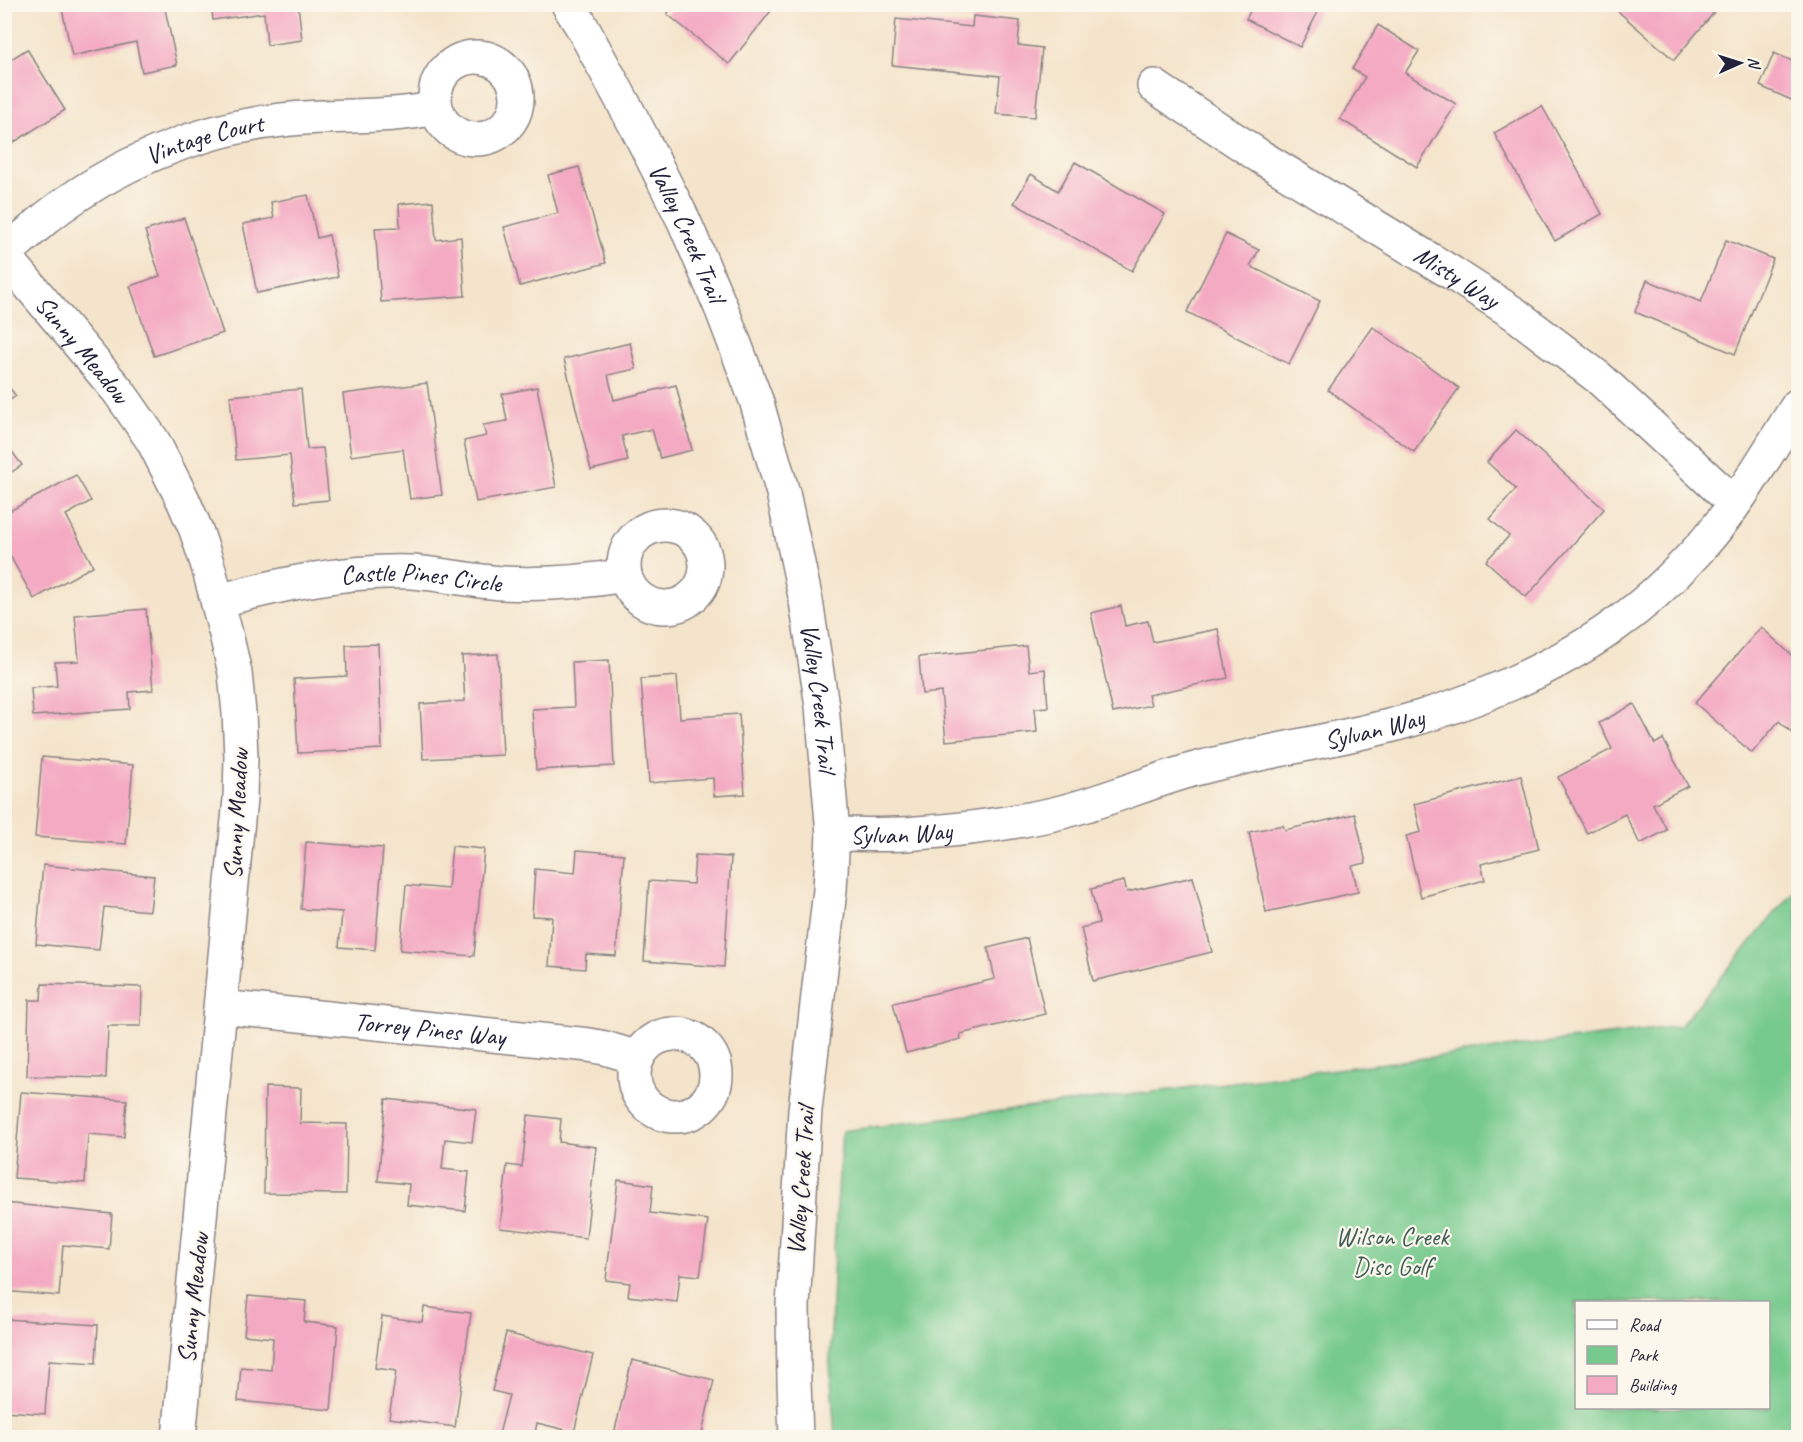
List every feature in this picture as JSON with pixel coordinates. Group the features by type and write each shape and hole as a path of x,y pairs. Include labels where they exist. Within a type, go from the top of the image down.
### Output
{"street":[{"name":"Valley Creek Trail","path":"582,11 684,221 722,310 756,400 783,494 806,601 822,706 833,834 830,890 806,1110 793,1306 796,1437"},
{"name":"Misty Way","path":"1154,86 1261,157 1515,314 1599,378 1734,503"},
{"name":"Vintage Court","path":"4,255 46,218 119,170 182,143 246,125 279,120 405,113 436,108"},
{"name":"Sunny Meadow","path":"4,255 119,392 153,441 196,530 218,601 235,673 241,756 237,846 179,1437"},
{"name":"Sylvan Way","path":"833,834 914,834 1050,815 1193,769 1252,754 1314,744 1395,724 1481,697 1571,654 1619,622 1658,591 1699,549 1734,503 1798,405"},
{"name":"Castle Pines Circle","path":"218,601 276,585 311,578 348,575 411,572 501,583 579,581 625,575"},
{"name":"Torrey Pines Way","path":"221,1007 589,1045 638,1058"}],"green space":[{"name":"Wilson Creek Disc Golf","path":"1798,886 1798,1437 835,1437 830,1363 834,1250 842,1131 1680,1026"}],"building":[{"path":"61,4 164,4 177,65 142,72 136,42 72,56"},
{"path":"211,4 298,4 302,40 267,45 264,13 213,20"},
{"path":"675,4 762,4 771,11 729,64 667,14"},
{"path":"1254,4 1322,4 1300,47 1246,19"},
{"path":"1613,4 1721,4 1674,60 1612,6"},
{"path":"973,16 1020,21 1018,45 1042,48 1035,117 996,114 1000,76 892,65 896,19 972,27"},
{"path":"1378,25 1419,51 1405,73 1456,104 1417,167 1340,119 1365,77 1352,69"},
{"path":"1798,46 1798,103 1760,86 1774,53 1792,61"},
{"path":"27,49 65,110 5,148 5,63"},
{"path":"1542,106 1602,214 1555,241 1494,133"},
{"path":"1075,162 1165,214 1132,271 1014,203 1031,174 1058,191"},
{"path":"579,167 606,263 520,286 504,227 558,213 548,175"},
{"path":"308,195 317,238 329,235 338,277 257,293 243,224 274,218 271,202"},
{"path":"433,201 436,240 461,237 465,296 381,302 375,228 400,227 399,204"},
{"path":"184,218 223,333 154,356 130,286 160,276 145,231"},
{"path":"1226,234 1259,250 1250,266 1320,301 1289,364 1187,312"},
{"path":"1726,240 1773,259 1735,354 1635,312 1647,280 1701,302"},
{"path":"1373,327 1459,388 1414,452 1328,390"},
{"path":"630,343 636,369 608,375 614,400 676,385 692,450 660,458 652,429 622,436 628,461 591,470 564,359"},
{"path":"4,381 16,396 4,404"},
{"path":"427,383 442,495 410,499 403,449 351,456 343,394"},
{"path":"537,387 556,487 476,502 464,441 486,436 483,425 507,421 502,394"},
{"path":"301,389 307,449 323,448 329,500 295,503 290,455 236,460 230,396"},
{"path":"1516,430 1604,509 1526,597 1486,561 1509,536 1490,519 1516,489 1487,462"},
{"path":"4,441 22,465 4,477"},
{"path":"76,475 91,501 66,515 93,566 34,599 4,545 4,514"},
{"path":"1121,606 1125,626 1148,621 1153,642 1218,629 1228,678 1148,695 1151,705 1113,713 1091,613"},
{"path":"146,609 153,690 129,692 130,709 33,716 31,688 57,686 55,662 79,661 75,615"},
{"path":"1761,627 1798,661 1798,738 1779,721 1752,753 1695,703"},
{"path":"378,644 382,749 298,753 294,679 347,676 346,645"},
{"path":"1026,646 1029,671 1045,669 1048,707 1035,708 1037,732 946,741 941,692 922,694 919,657"},
{"path":"498,654 503,755 423,759 420,704 465,701 462,656"},
{"path":"609,660 614,766 536,770 532,709 574,707 572,662"},
{"path":"677,676 680,718 739,714 745,794 714,796 713,778 649,783 641,679"},
{"path":"1634,704 1655,744 1663,739 1688,786 1653,804 1667,830 1640,844 1625,814 1587,833 1558,777 1612,749 1599,723"},
{"path":"42,757 133,765 126,844 35,837"},
{"path":"1521,776 1539,849 1481,864 1485,880 1421,897 1406,836 1421,832 1414,804"},
{"path":"1355,814 1366,863 1352,866 1358,892 1266,912 1249,832 1283,825 1285,830"},
{"path":"306,842 383,848 375,950 339,947 342,912 301,909"},
{"path":"452,846 484,849 474,956 400,950 406,885 448,889"},
{"path":"577,850 624,854 616,956 586,954 585,969 549,966 552,917 532,916 535,869 575,873"},
{"path":"695,855 731,857 724,967 644,961 649,881 693,884"},
{"path":"43,865 154,876 150,911 104,907 99,950 36,944"},
{"path":"1193,877 1212,952 1093,981 1081,928 1099,923 1091,889 1124,881 1127,892"},
{"path":"1027,938 1045,1014 960,1034 961,1039 906,1053 893,1003 995,979 988,948"},
{"path":"42,984 142,987 141,1026 108,1026 106,1078 27,1076 29,1000 41,1000"},
{"path":"265,1087 301,1088 300,1123 347,1124 346,1194 264,1193"},
{"path":"21,1092 127,1100 124,1137 88,1134 85,1183 14,1178"},
{"path":"386,1099 476,1109 472,1142 445,1139 442,1169 469,1172 465,1211 407,1205 409,1184 378,1181"},
{"path":"528,1115 561,1119 559,1142 596,1147 586,1238 500,1228 507,1165 522,1167"},
{"path":"618,1180 653,1185 650,1213 708,1220 700,1276 680,1274 677,1302 628,1296 630,1283 606,1280"},
{"path":"4,1203 112,1214 109,1249 63,1245 59,1296 4,1291"},
{"path":"248,1296 306,1301 304,1322 338,1326 331,1410 238,1401 241,1367 271,1370 273,1338 244,1335"},
{"path":"424,1307 471,1313 455,1427 389,1418 396,1371 375,1368 382,1316 422,1322"},
{"path":"4,1319 98,1325 96,1363 49,1360 45,1414 4,1411"},
{"path":"506,1333 593,1355 574,1432 537,1423 534,1438 498,1438 509,1395 492,1391"},
{"path":"632,1360 714,1380 701,1438 613,1438"}]}
